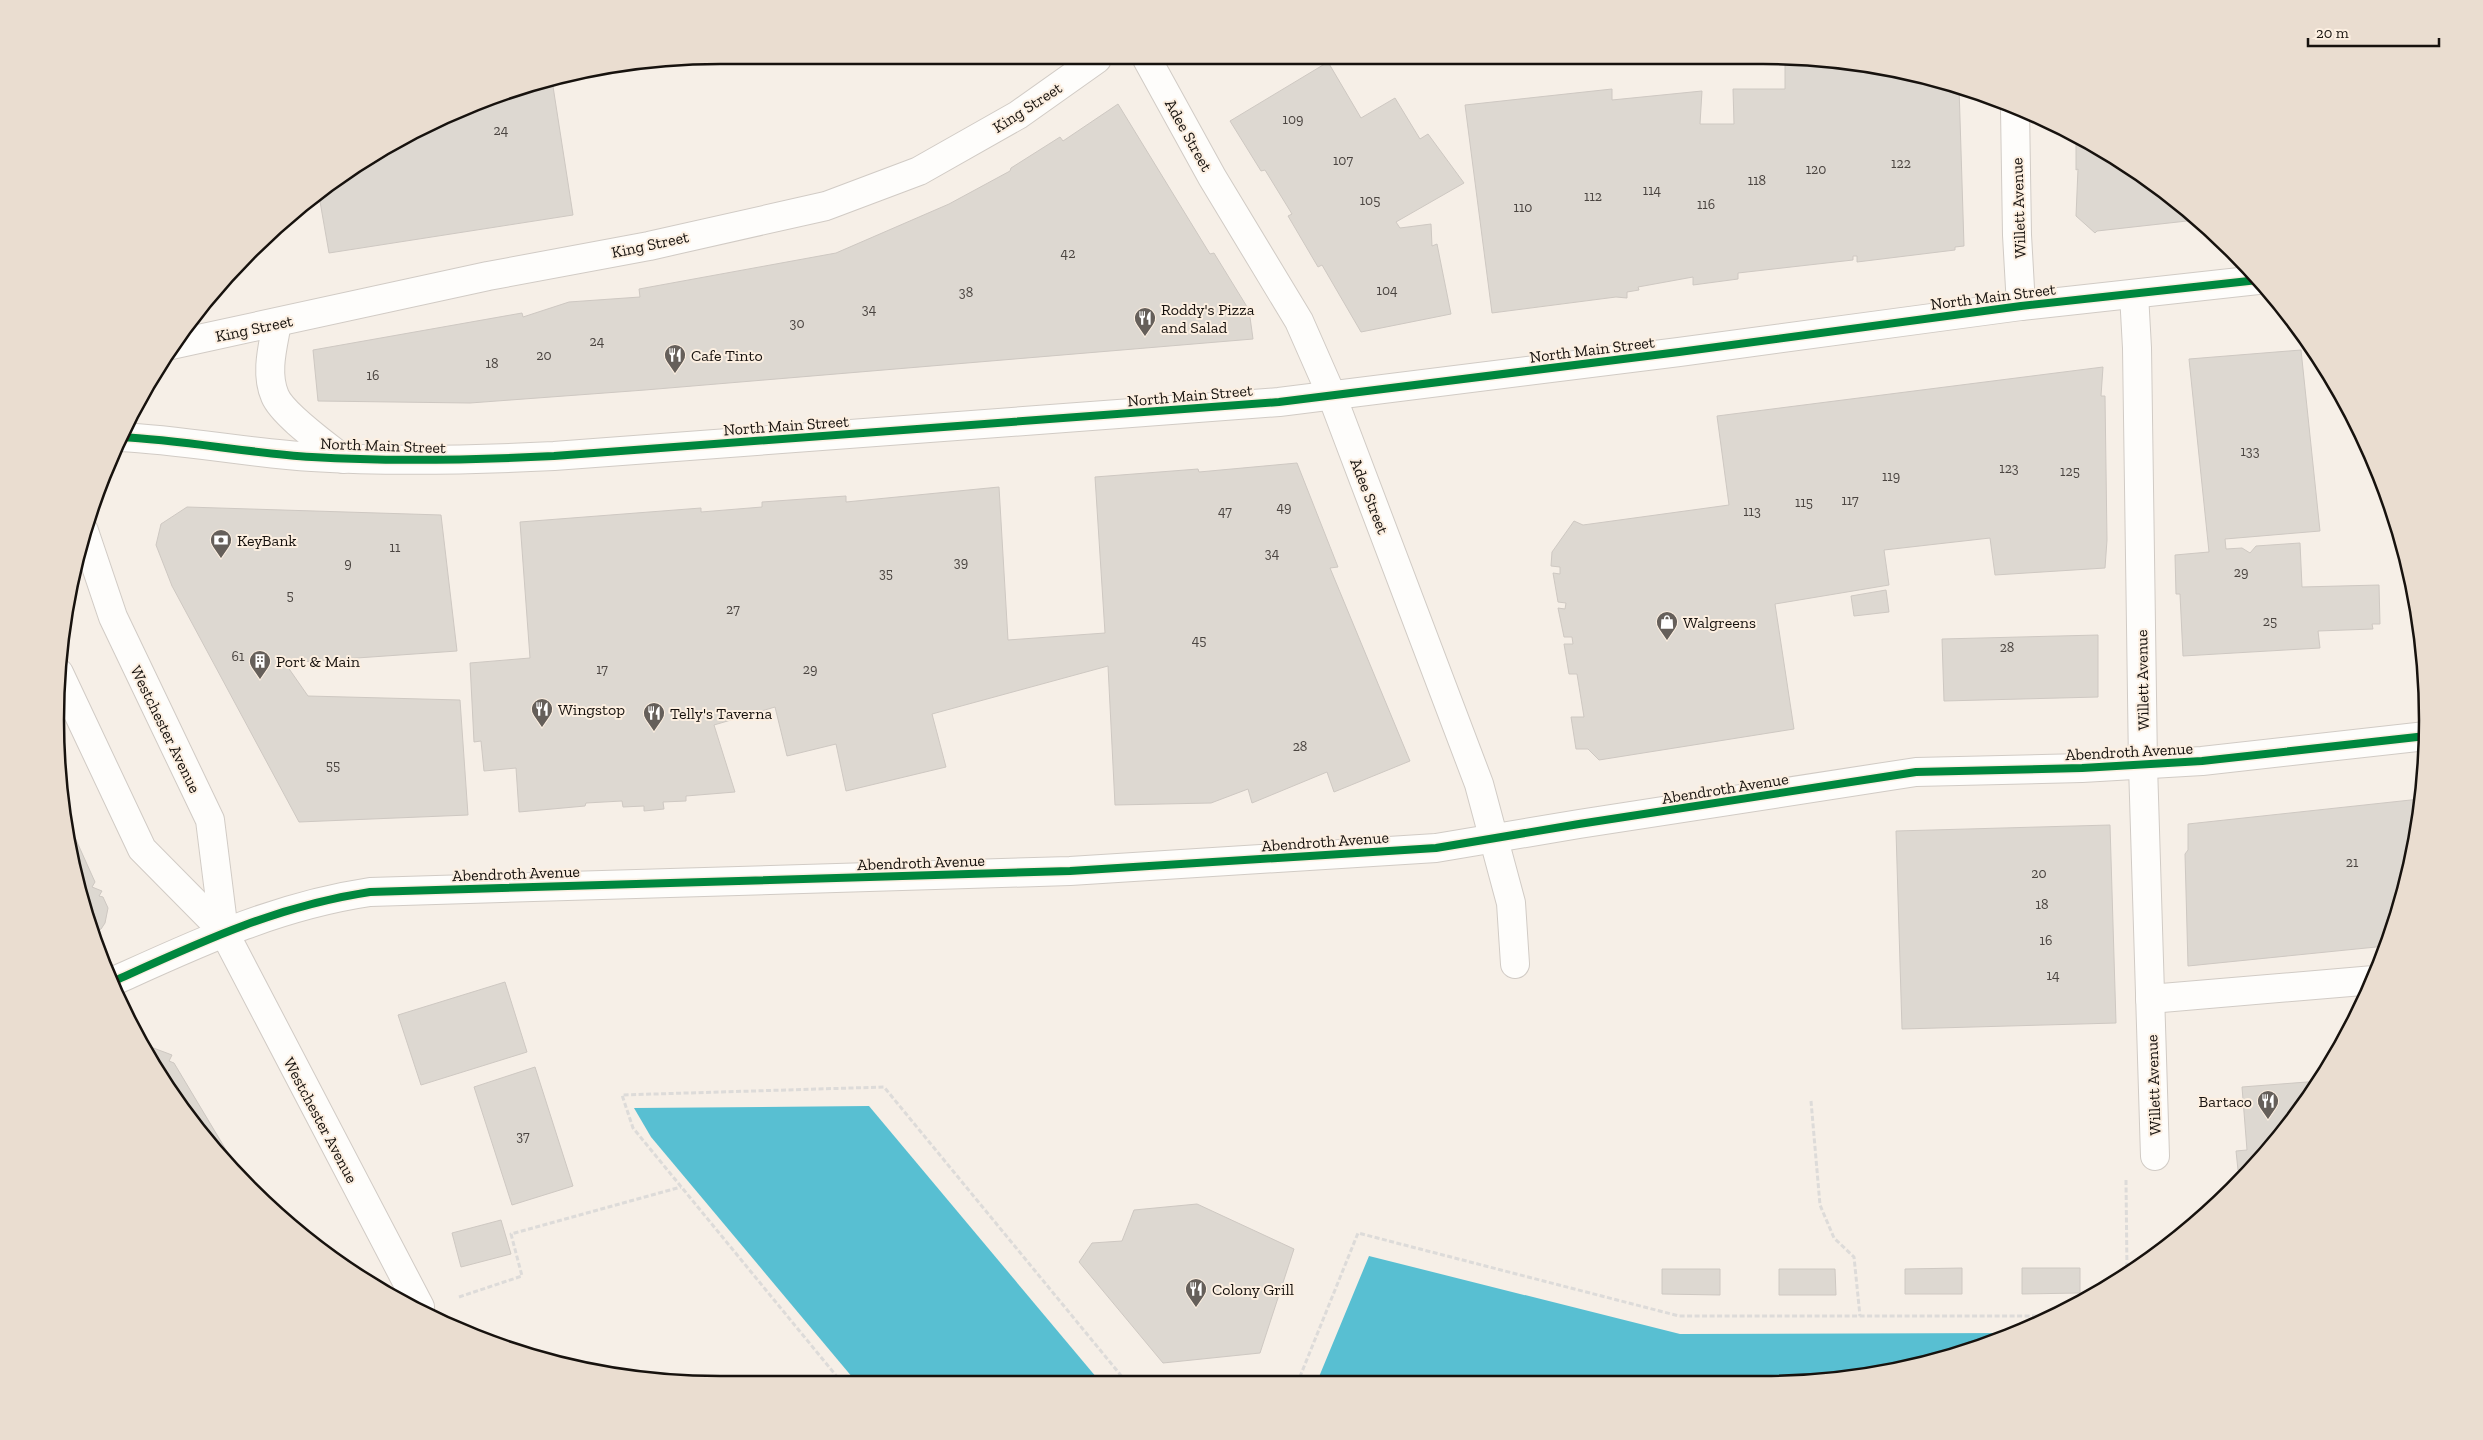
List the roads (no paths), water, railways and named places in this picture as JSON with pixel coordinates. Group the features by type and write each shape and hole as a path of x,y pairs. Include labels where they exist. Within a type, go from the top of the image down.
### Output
{"street":[{"name":"King Street","path":"182,344 488,276 649,246 826,206 873,190 918,171 1018,115 1090,64"},
{"name":"Adee Street","path":"1150,64 1212,177 1299,320 1332,396 1479,784 1496,840 1511,903 1515,964"},
{"name":"Willett Avenue","path":"2015,114 2017,235 2021,306"},
{"name":"North Main Street","path":"128,438 344,459 444,462 564,456 1123,415 1332,396 2021,306 2250,281"},
{"name":"Willett Avenue","path":"2134,294 2137,348 2143,764 2156,1156"},
{"path":"277,323 271,357 272,382 275,396 283,408 344,459"},
{"name":"Westchester Avenue","path":"88,543 113,616 210,820 224,932"},
{"name":"Westchester Avenue","path":"65,685 142,849 224,932 417,1302"},
{"name":"Abendroth Avenue","path":"118,979 224,932 300,906 370,892 1070,871 1436,848 1916,772 2202,761 2419,737"},
{"path":"2150,1000 2365,981"}],"water":[{"path":"869,1106 1095,1376 851,1376 651,1137 634,1108"},
{"path":"1369,1256 1680,1334 1995,1333 1933,1354 1891,1364 1849,1371 1806,1375 1319,1376"}],"place":[{"name":"Roddy's Pizza and Salad","path":"1145,337"},
{"name":"Cafe Tinto","path":"675,374"},
{"name":"KeyBank","path":"221,559"},
{"name":"Walgreens","path":"1667,641"},
{"name":"Port & Main","path":"260,680"},
{"name":"Wingstop","path":"542,728"},
{"name":"Telly's Taverna","path":"654,732"},
{"name":"Bartaco","path":"2268,1120"},
{"name":"Colony Grill","path":"1196,1308"}]}
